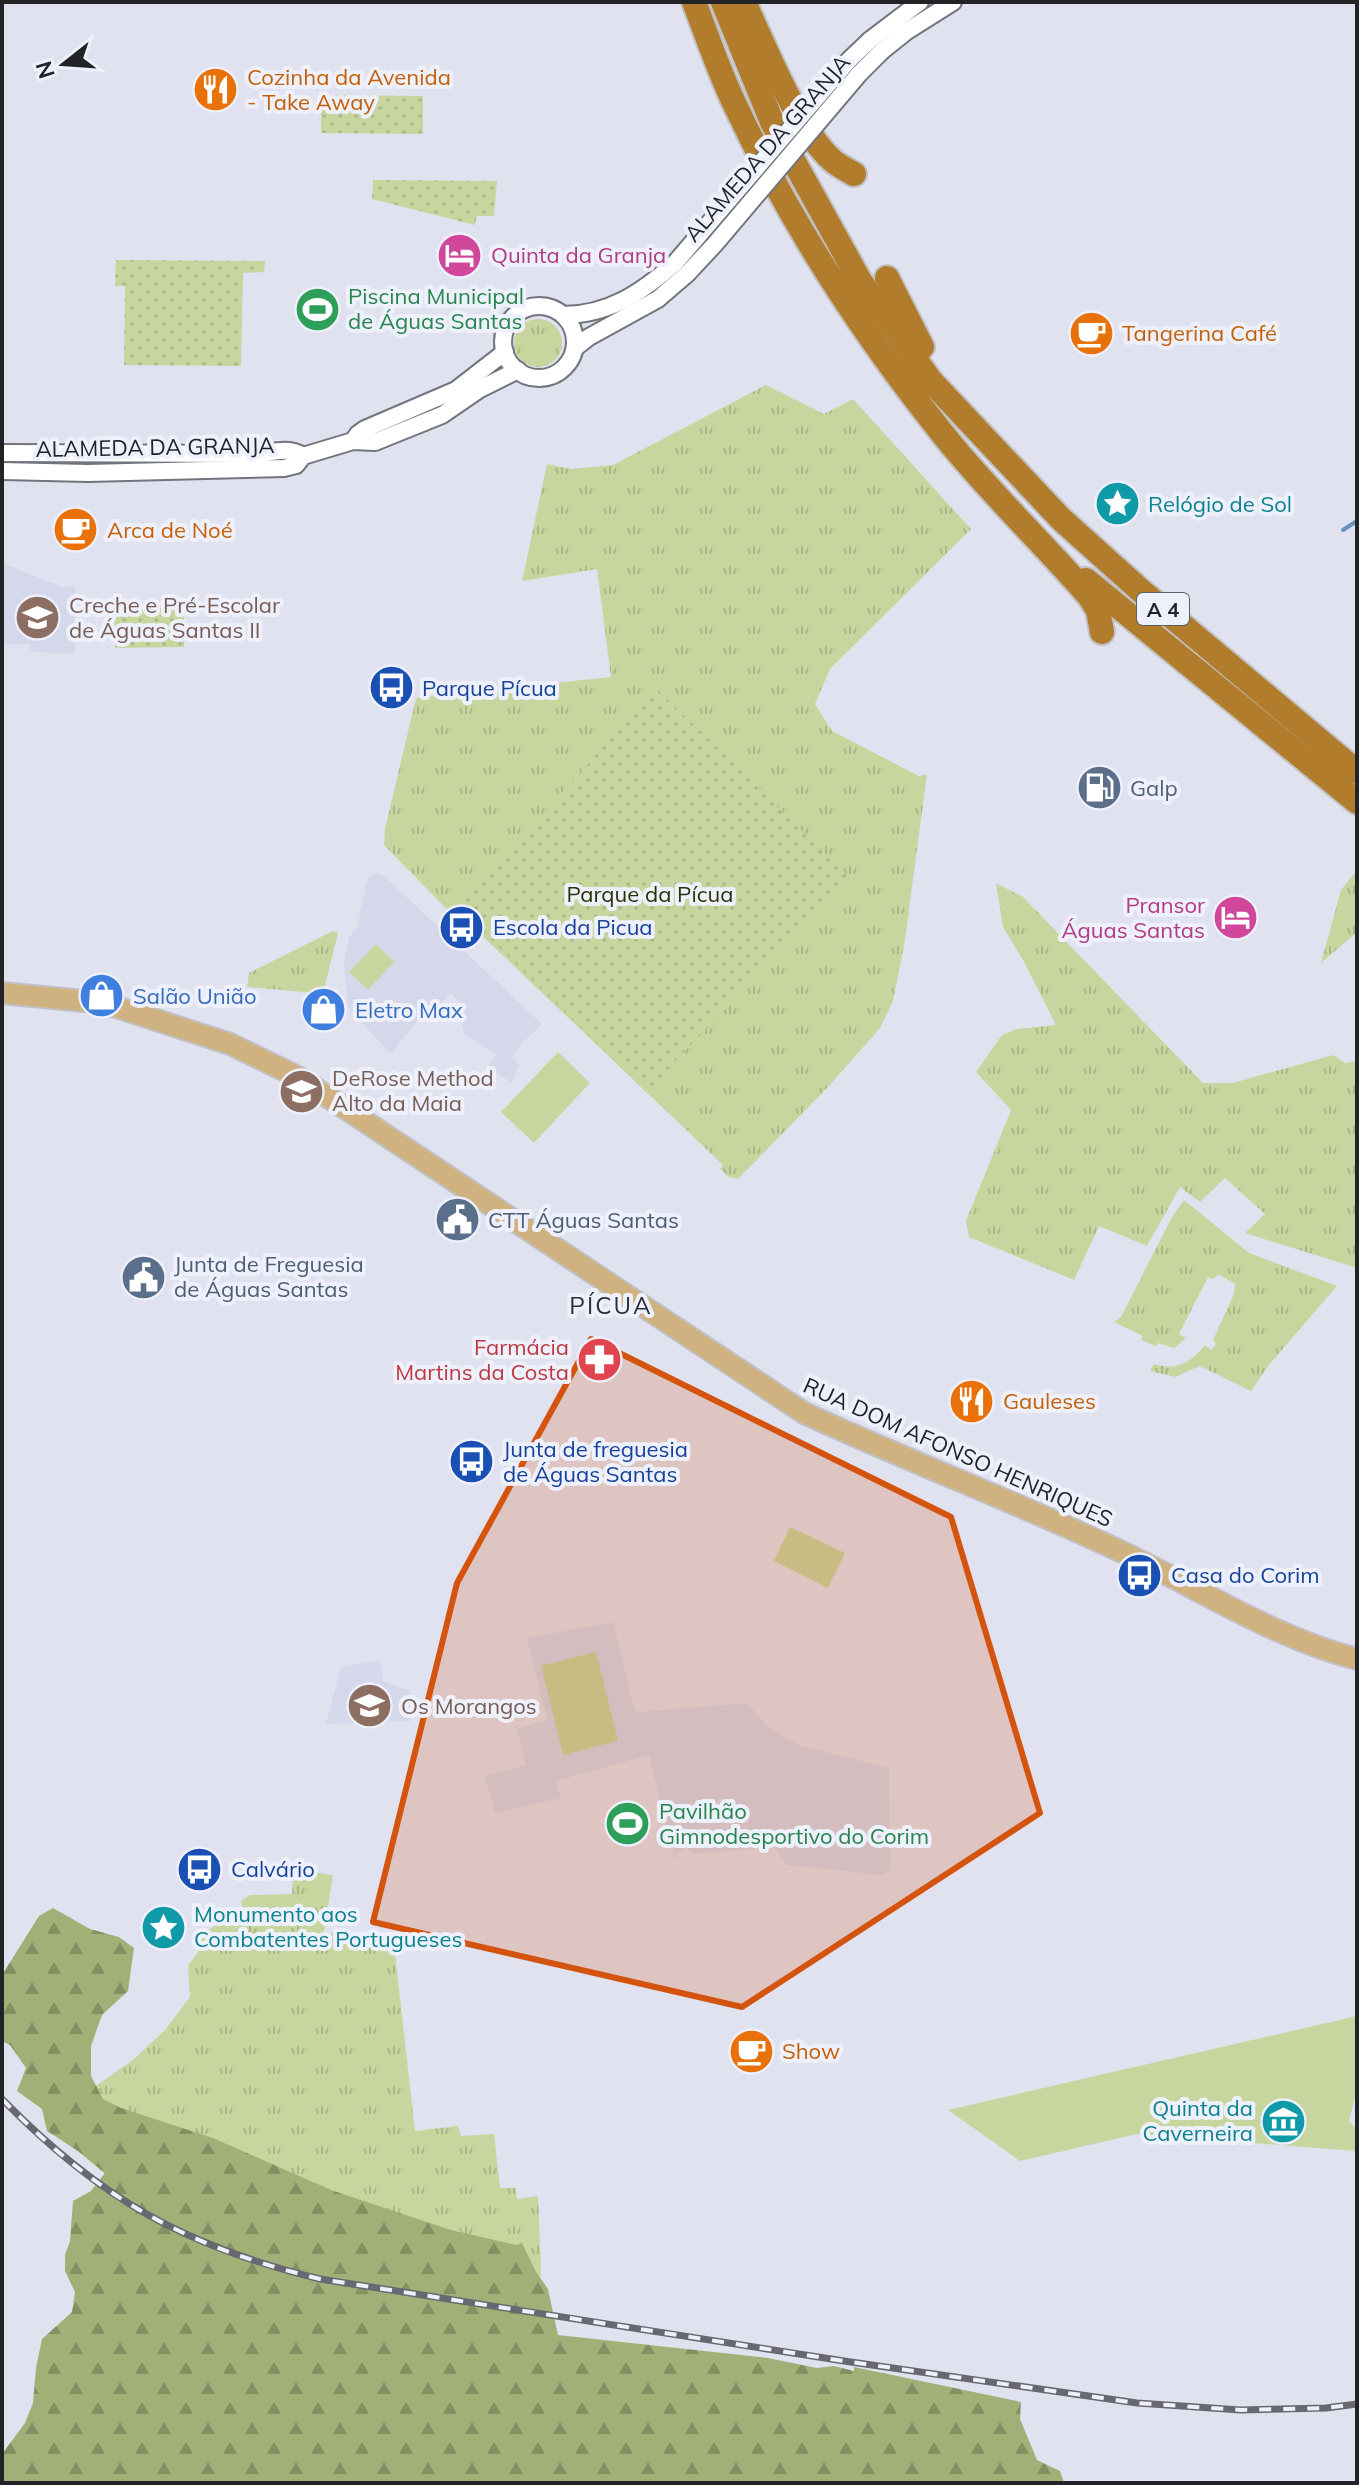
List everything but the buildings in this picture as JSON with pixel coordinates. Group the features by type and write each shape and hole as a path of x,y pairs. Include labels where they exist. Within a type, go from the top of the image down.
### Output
{"highway":[{"name":"A 4","path":"694,2 736,108 800,229 849,308 942,434 1045,545 1357,802"},
{"name":"A 4","path":"723,2 772,122 860,281 930,380 1061,519 1140,590 1357,772"},
{"path":"744,2 814,141 834,162 854,174"},
{"path":"887,278 913,331 980,434"},
{"path":"1045,545 1089,596 1098,610 1102,632"}],"main road":[{"name":"RUA DOM AFONSO HENRIQUES","path":"2,993 104,1003 230,1044 298,1077 804,1413 884,1450 1057,1521 1276,1630 1328,1652 1357,1659"}],"street":[{"name":"ALAMEDA DA GRANJA","path":"353,441 365,429 456,390 505,352 506,329 520,311 542,306 563,315 587,315 608,308 681,268 715,244 859,74 876,46 920,2"},
{"name":"ALAMEDA DA GRANJA","path":"876,46 953,2"},
{"name":"ALAMEDA DA GRANJA","path":"2,471 88,473 264,469 296,465 303,456 353,441 375,442 442,415 480,389 518,370 528,376 553,376 571,360 575,348 589,337 658,299 681,268"},
{"path":"563,315 571,324 575,348"},
{"path":"505,352 518,370"},
{"name":"ALAMEDA DA GRANJA","path":"2,453 259,454 283,450 295,451 303,456"}],"highlighted area":[{"path":"591,1339 951,1517 1040,1813 742,2007 373,1922 457,1583"}],"shaded area":[{"name":"Creche e Pré-Escolar de Águas Santas II","path":"2,563 62,587 75,585 75,653 31,652 30,644 2,644"},
{"path":"376,873 383,875 542,1024 521,1044 512,1058 519,1064 512,1083 488,1067 496,1054 465,1035 462,1027 464,1008 451,993 437,1008 425,1012 390,1054 348,1007 344,962 349,937 357,928 367,882"},
{"path":"613,1622 635,1712 747,1703 768,1727 798,1745 889,1768 890,1871 883,1875 787,1865 774,1847 692,1854 686,1847 677,1853 675,1861 649,1755 556,1781 561,1798 495,1813 485,1776 526,1765 517,1729 547,1720 527,1638"},
{"name":"Os Morangos","path":"378,1661 383,1681 410,1691 411,1721 326,1724 340,1670 345,1666"}],"green space":[{"path":"321,95 423,96 423,134 321,133"},
{"path":"373,180 497,181 494,216 477,216 475,225 372,199"},
{"path":"116,260 265,261 264,272 243,273 241,366 124,365 125,286 115,286"},
{"path":"538,319 555,326 562,343 555,360 538,367 521,360 514,343 521,326"},
{"path":"766,385 824,414 853,399 971,529 830,669 815,704 832,731 919,776 927,774 905,940 893,1001 880,1028 828,1087 738,1179 729,1177 720,1169 723,1165 475,929 470,933 384,845 385,829 416,698 611,677 597,569 522,581 547,464 571,469 613,465"},
{"path":"184,607 184,647 115,648 114,608"},
{"name":"Parque da Pícua","path":"657,689 850,878 646,1092 457,906"},
{"path":"1357,870 1357,932 1321,963 1341,890"},
{"path":"996,883 1023,897 1203,1083 1233,1083 1333,1055 1345,1063 1357,1061 1357,1268 1245,1233 1265,1214 1225,1178 1200,1202 1180,1187 1147,1246 1099,1226 1074,1280 969,1237 966,1221 1011,1110 976,1072 1002,1035 1017,1029 1056,1025 1003,927"},
{"path":"333,931 338,933 324,989 315,993 247,987 249,973"},
{"path":"376,944 394,962 368,990 349,972"},
{"path":"558,1052 590,1083 534,1143 501,1112"},
{"path":"1184,1200 1249,1253 1337,1286 1268,1366 1251,1391 1200,1366 1175,1377 1150,1371 1154,1364 1169,1367 1182,1364 1205,1345 1211,1350 1216,1344 1213,1340 1234,1294 1235,1284 1218,1274 1214,1279 1208,1277 1179,1334 1186,1338 1174,1348 1141,1340 1143,1336 1114,1322 1121,1317 1172,1217"},
{"path":"790,1527 845,1553 828,1588 774,1561"},
{"path":"596,1652 618,1741 563,1755 541,1666"},
{"path":"293,1870 333,1875 324,1932 394,1945 415,2131 458,2126 461,2136 494,2134 500,2188 516,2188 517,2199 538,2196 539,2298 127,2188 100,2170 44,2122 133,2060 165,2030 190,1997 188,1965 197,1954 205,1932 243,1909 241,1901 250,1895 292,1894"},
{"path":"164,1907 177,1912 182,1925 177,1938 164,1943 151,1938 146,1925 151,1912"},
{"path":"53,1908 90,1929 119,1937 134,1948 128,1991 102,2015 91,2046 91,2076 103,2099 121,2108 213,2138 331,2190 451,2230 516,2245 522,2243 548,2289 558,2335 768,2358 817,2368 834,2366 854,2371 854,2367 1021,2402 1020,2419 1037,2460 1060,2471 1064,2483 2,2483 2,2454 25,2423 33,2403 42,2339 72,2312 75,2292 65,2271 65,2255 70,2241 73,2201 91,2191 105,2173 47,2131 42,2109 17,2091 26,2068 10,2045 2,2041 2,1975 39,1916"},
{"name":"Quinta da Caverneira","path":"1357,2016 1357,2089 1349,2121 1357,2130 1357,2151 1137,2134 1020,2161 948,2110"}],"waterway":[{"path":"1343,530 1357,521"}],"railway":[{"path":"2,2099 74,2165 147,2214 227,2251 320,2279 844,2361 1137,2403 1241,2410 1357,2404"}],"place":[{"name":"Cozinha da Avenida - Take Away","path":"216,90"},
{"name":"Quinta da Granja","path":"460,255"},
{"name":"Piscina Municipal de Águas Santas","path":"317,309"},
{"name":"Tangerina Café","path":"1091,333"},
{"name":"Relógio de Sol","path":"1117,504"},
{"name":"Arca de Noé","path":"76,530"},
{"name":"Creche e Pré-Escolar de Águas Santas II","path":"38,618"},
{"name":"Parque Pícua","path":"391,688"},
{"name":"Galp","path":"1099,788"},
{"name":"Pransor Águas Santas","path":"1236,918"},
{"name":"Escola da Picua","path":"462,927"},
{"name":"Salão União","path":"102,996"},
{"name":"Eletro Max","path":"324,1010"},
{"name":"DeRose Method Alto da Maia","path":"301,1091"},
{"name":"CTT Águas Santas","path":"457,1220"},
{"name":"Junta de Freguesia de Águas Santas","path":"143,1277"},
{"name":"Farmácia Martins da Costa","path":"600,1360"},
{"name":"Gauleses","path":"972,1401"},
{"name":"Junta de freguesia de Águas Santas","path":"472,1462"},
{"name":"Casa do Corim","path":"1140,1575"},
{"name":"Os Morangos","path":"370,1706"},
{"name":"Pavilhão Gimnodesportivo do Corim","path":"628,1824"},
{"name":"Calvário","path":"200,1869"},
{"name":"Monumento aos Combatentes Portugueses","path":"163,1927"},
{"name":"Show","path":"751,2051"},
{"name":"Quinta da Caverneira","path":"1284,2121"}],"district":[{"name":"PÍCUA","path":"611,1305"}]}
